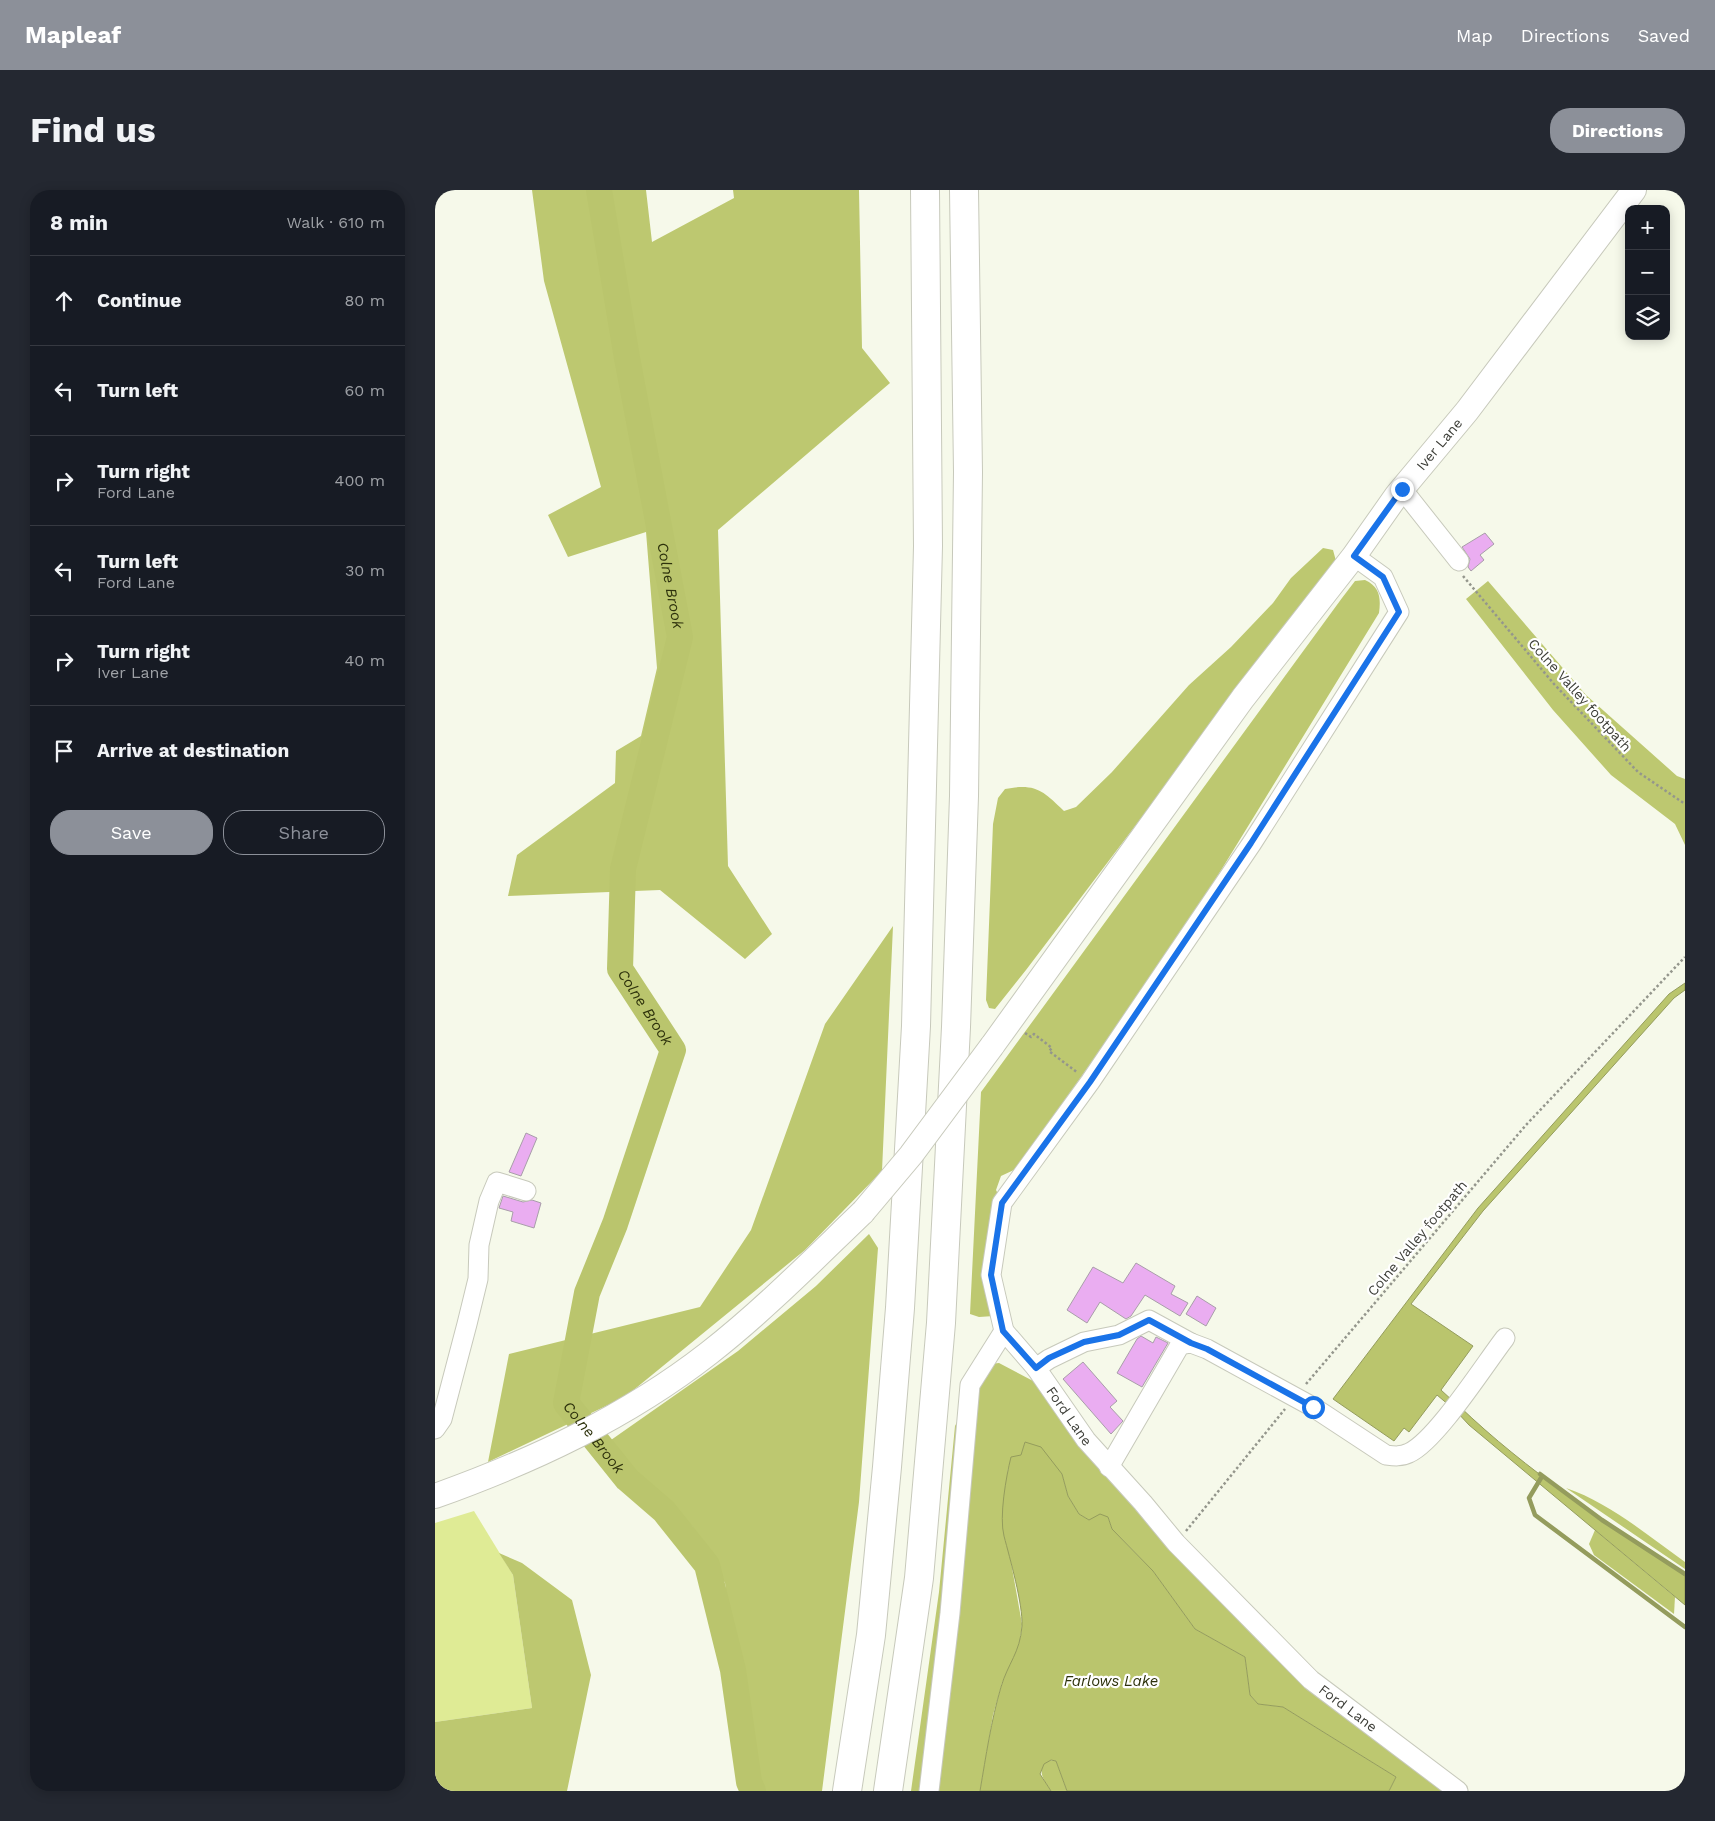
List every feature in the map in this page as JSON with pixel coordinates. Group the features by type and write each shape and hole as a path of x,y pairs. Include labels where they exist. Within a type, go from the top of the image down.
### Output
{"highway":[{"path":"847,1791 871,1635 886,1477 900,1308 916,1026 928,546 925,190"},
{"path":"888,1791 919,1578 941,1323 956,1027 964,796 968,472 964,190"}],"main road":[{"name":"Iver Lane","path":"435,1496 553,1449 615,1416 709,1353 775,1296 863,1212 911,1155 1010,1022 1243,698 1354,556 1402,489 1467,411 1634,190"}],"street":[{"path":"1402,489 1459,561"},
{"name":"Ford Lane","path":"1354,556 1383,577 1399,612 1251,843 1090,1082 1002,1203 991,1275 1003,1331 1036,1368 1086,1440 1143,1502 1176,1543 1311,1680 1457,1791"},
{"path":"435,1429 441,1419 467,1324 477,1279 479,1245 489,1201 497,1182 526,1191"},
{"path":"1036,1368 1049,1358 1084,1342 1119,1335 1149,1320 1295,1397 1386,1454 1393,1456 1408,1454 1435,1432 1505,1338"},
{"path":"929,1791 950,1613 969,1385 1003,1331"},
{"path":"1109,1467 1180,1345 1191,1343"}],"path":[{"name":"Colne Valley footpath","path":"1472,587 1554,684 1638,772 1685,804"},
{"name":"Colne Valley footpath","path":"1176,1543 1295,1397 1526,1125 1685,957"},
{"path":"1010,1022 1031,1037 1034,1034 1052,1048 1049,1051 1090,1082"}],"shaded area":[{"path":"532,190 646,190 652,242 734,198 733,190 859,190 862,348 890,383 718,530 728,866 772,934 745,959 660,890 508,896 517,855 615,783 616,751 641,736 657,668 646,532 568,557 548,515 601,487 544,281"},
{"path":"1323,548 1333,550 1336,561 1026,970 995,1009 989,1008 986,1000 993,824 998,798 1005,789 1024,787 1038,790 1064,811 1076,807 1112,772 1189,685 1231,647 1273,603 1291,578"},
{"path":"1365,580 1377,590 1380,602 1379,613 1180,937 1016,1169 1001,1176 996,1190 1002,1202 994,1316 979,1317 970,1314 981,1092 1342,598 1355,581"},
{"path":"1488,581 1586,695 1677,776 1685,779 1685,845 1675,824 1611,775 1553,710 1466,599"},
{"path":"893,926 882,1171 805,1250 625,1397 488,1462 509,1354 700,1307 751,1230 825,1024"},
{"path":"869,1234 878,1248 859,1502 822,1791 760,1791 740,1700 725,1583 692,1526 632,1475 611,1440 738,1351 816,1286"},
{"path":"999,1363 1035,1382 1309,1681 1455,1791 1389,1791 1396,1777 1283,1707 1258,1704 1250,1695 1245,1657 1195,1629 1153,1571 1112,1529 1108,1517 1089,1520 1079,1514 1068,1496 1062,1474 1025,1442 1021,1456 1008,1468 1004,1535 1009,1551 1022,1624 1019,1648 1002,1683 993,1715 980,1791 911,1791 939,1592 955,1426 983,1372 990,1364"},
{"path":"1566,1488 1598,1502 1628,1520 1685,1562 1685,1569"},
{"path":"474,1511 513,1575 532,1708 435,1722 435,1523"},
{"path":"1595,1530 1675,1597 1674,1614 1594,1555 1589,1544"},
{"path":"499,1553 522,1563 572,1600 591,1675 567,1791 435,1791 435,1722 532,1708 513,1575"},
{"path":"1047,1760 1056,1761 1067,1791 1051,1791 1048,1787 1042,1776 1042,1768"}],"water":[{"path":"1685,983 1685,990 1674,998 1483,1211 1411,1304 1473,1346 1441,1390 1454,1402 1450,1406 1437,1395 1409,1432 1404,1428 1394,1441 1333,1399 1478,1208 1669,994"},
{"path":"1459,1406 1485,1430 1568,1495 1685,1574 1685,1605 1469,1425 1456,1411"},
{"name":"Farlows Lake","path":"1025,1442 1041,1447 1062,1474 1068,1496 1079,1514 1089,1520 1100,1514 1108,1517 1112,1529 1153,1571 1195,1629 1245,1657 1250,1695 1258,1704 1283,1707 1396,1777 1389,1791 1067,1791 1056,1761 1051,1760 1044,1764 1040,1774 1051,1791 980,1791 997,1700 1021,1635 1022,1617 1016,1581 1004,1536 1002,1518 1005,1486 1011,1457 1021,1455"}],"building":[{"path":"1485,533 1494,544 1480,555 1484,560 1471,571 1468,567 1470,559 1462,547"},
{"path":"526,1133 537,1138 521,1176 509,1172"},
{"path":"503,1196 523,1202 532,1200 541,1203 534,1228 511,1221 513,1212 499,1208"},
{"path":"1136,1263 1175,1286 1171,1294 1188,1303 1180,1316 1145,1295 1131,1316 1126,1319 1100,1302 1087,1323 1067,1310 1093,1267 1123,1283"},
{"path":"1197,1296 1216,1308 1206,1326 1186,1314"},
{"path":"1141,1336 1153,1343 1156,1337 1168,1343 1142,1387 1117,1373 1137,1339"},
{"path":"1083,1362 1117,1401 1110,1407 1123,1421 1111,1434 1063,1379"}],"waterway":[{"name":"Colne Brook","path":"599,190 627,358 680,637 623,869 620,969 673,1050 615,1224 587,1293 566,1403 627,1479 664,1511 707,1565 733,1670 749,1782 753,1791"},
{"path":"1540,1474 1602,1520 1685,1574"},
{"path":"1541,1478 1529,1498 1535,1515 1685,1627"}],"route":[{"path":"1313,1407 1207,1349 1191,1343 1156,1322 1149,1320 1119,1335 1084,1342 1049,1358 1036,1368 1003,1331 991,1275 1002,1203 1090,1082 1251,843 1399,612 1383,577 1354,556 1402,489"}]}
